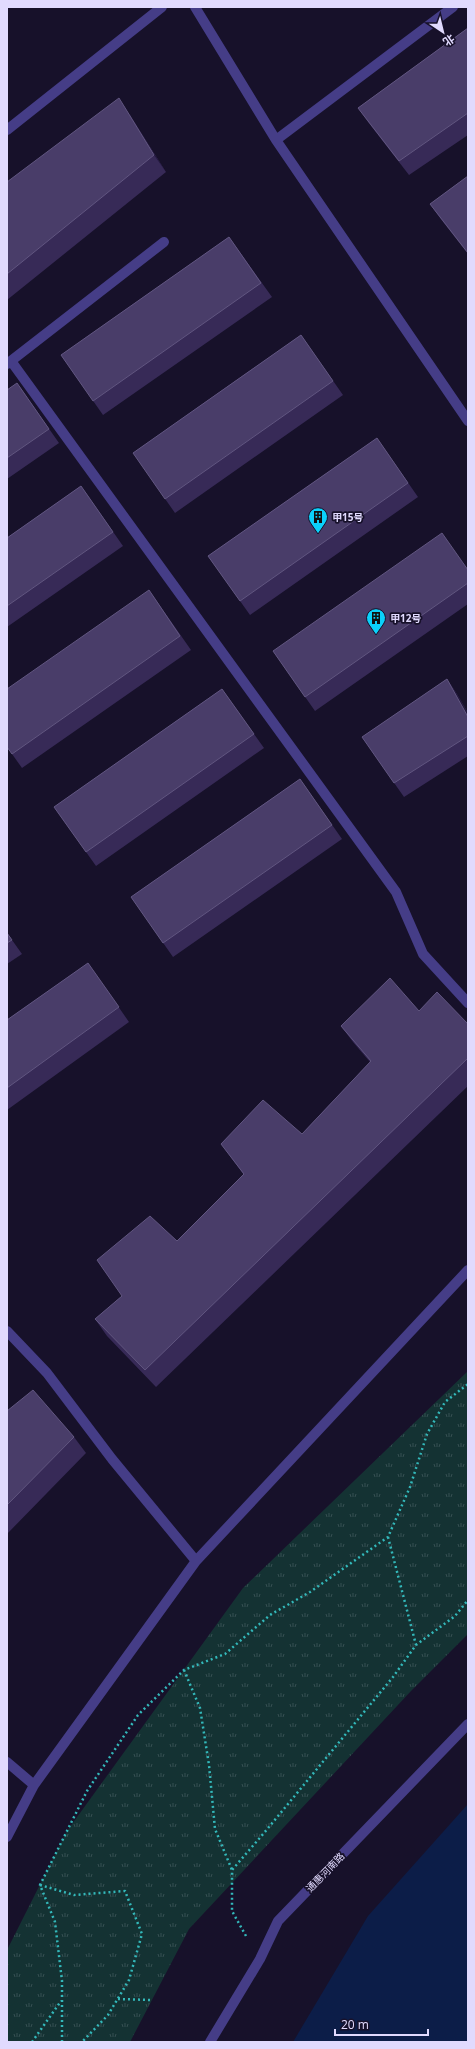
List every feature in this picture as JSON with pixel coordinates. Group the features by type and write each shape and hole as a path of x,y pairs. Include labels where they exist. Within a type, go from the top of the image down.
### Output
{"street":[{"path":"7,130 162,7"},
{"path":"195,7 276,140 468,421"},
{"path":"276,140 453,7"},
{"path":"164,242 9,363 396,892 423,954 468,1003"},
{"path":"7,1837 34,1785 196,1561 468,1270"},
{"path":"7,1331 47,1373 112,1459 196,1561"},
{"name":"通惠河南路","path":"210,2042 260,1959 278,1921 468,1724"},
{"path":"7,1762 34,1785"}],"path":[{"path":"62,2042 62,1981 55,1922 40,1884 87,1791 138,1715 184,1670 225,1654 270,1614 310,1592 388,1537 410,1487 427,1434 445,1402 468,1384"},
{"path":"388,1537 416,1644"},
{"path":"232,1870 393,1677 416,1644 455,1616 468,1600"},
{"path":"184,1670 200,1708 209,1765 215,1829 232,1870 232,1911 260,1959"},
{"path":"40,1884 74,1895 125,1891 142,1934 128,1980 118,1999 108,2015 82,2042"},
{"path":"118,1999 152,2000"},
{"path":"32,2042 62,2000"}],"green space":[{"path":"468,1371 468,1634 411,1691 189,1929 130,2042 7,2042 7,1950 67,1831 243,1588"}],"water":[{"path":"468,1804 468,2042 293,2042 368,1916"}],"building":[{"path":"468,28 468,113 399,161 358,108"},
{"path":"119,98 154,155 7,274 7,182"},
{"path":"468,176 468,253 430,204"},
{"path":"229,237 261,283 93,401 61,355"},
{"path":"301,335 333,381 165,499 133,453"},
{"path":"17,383 49,429 7,458 7,390"},
{"name":"甲15号","path":"377,438 408,483 240,601 208,556"},
{"path":"81,486 113,532 7,606 7,538"},
{"name":"甲12号","path":"442,533 468,570 468,583 305,697 273,651"},
{"path":"149,590 180,636 12,754 7,747 7,689"},
{"path":"447,679 468,717 468,736 394,783 362,737"},
{"path":"222,689 254,734 86,852 54,807"},
{"path":"300,779 332,825 163,943 131,897"},
{"path":"7,933 12,940 7,943"},
{"path":"88,963 119,1007 7,1088 7,1020"},
{"path":"390,978 419,1011 437,992 468,1024 468,1058 145,1370 95,1319 122,1296 97,1260 150,1216 177,1241 244,1174 221,1144 263,1100 302,1134 371,1061 341,1026"},
{"path":"33,1390 74,1437 7,1505 7,1411"}],"place":[{"name":"甲15号","path":"318,534"},
{"name":"甲12号","path":"376,635"}]}
